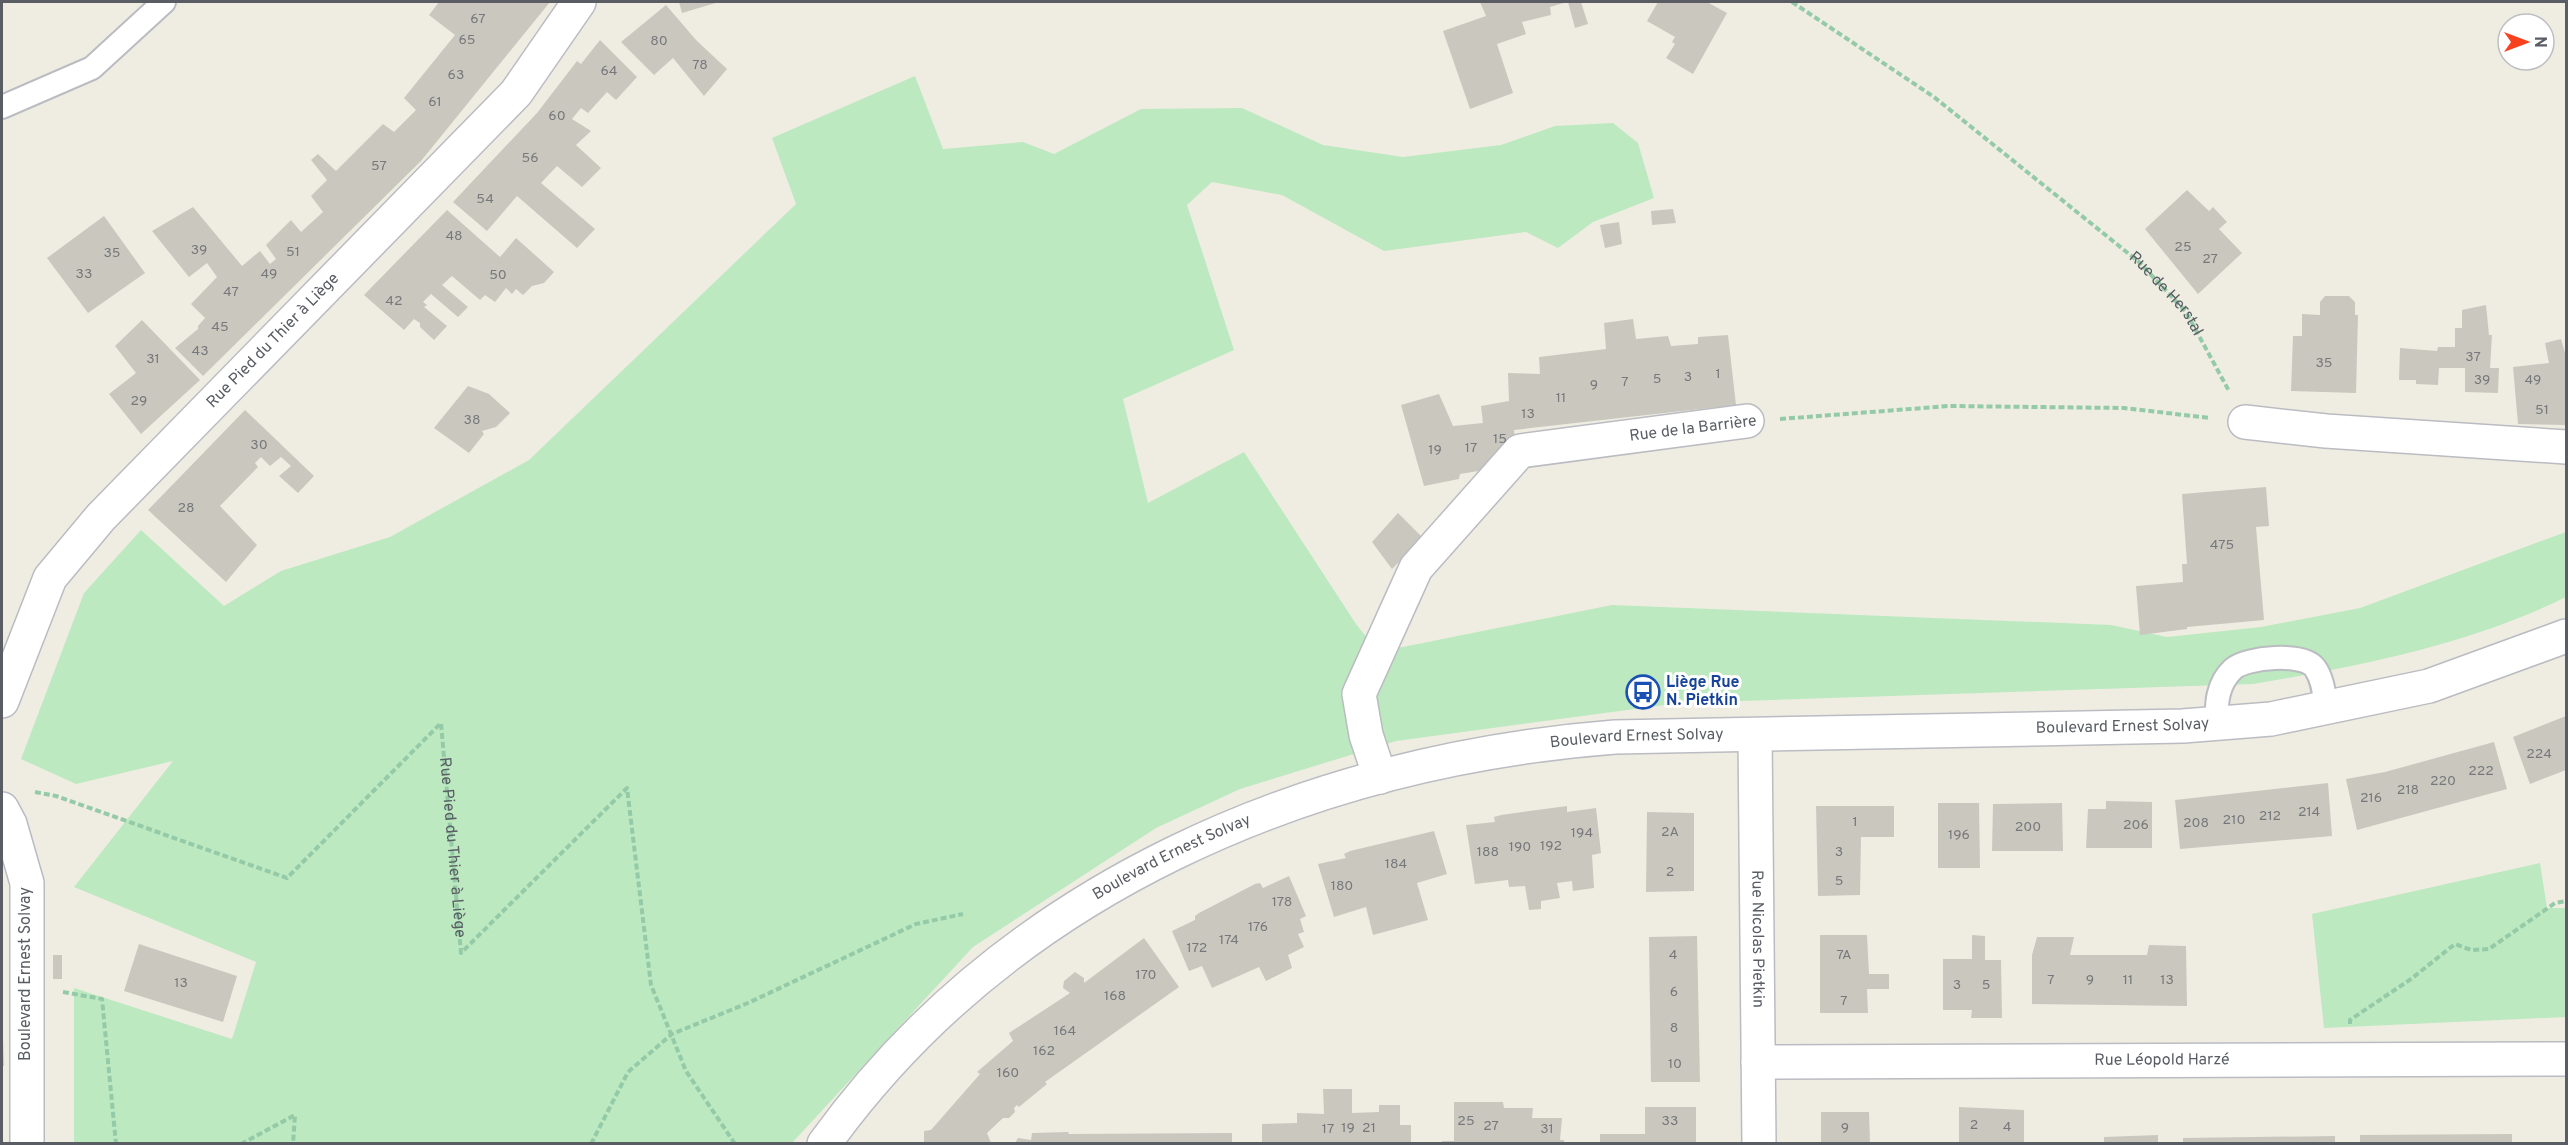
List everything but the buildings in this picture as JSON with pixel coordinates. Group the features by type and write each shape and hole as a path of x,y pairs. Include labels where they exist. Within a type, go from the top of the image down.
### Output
{"street":[{"name":"Rue Pied du Thier à Liège","path":"2,701 12,635 50,578 101,517 516,93 579,2"},
{"name":"Rue de la Barrière","path":"1380,777 1366,735 1359,694 1416,568 1520,451 1747,421"},
{"path":"2245,422 2326,432 2566,447"},
{"name":"Boulevard Ernest Solvay","path":"824,1143 850,1107 921,1031 990,970 1076,908 1156,860 1226,828 1280,807 1380,777 1461,757 1557,742 1615,737 2217,724 2271,719 2429,686 2566,636"},
{"name":"Rue Nicolas Pietkin","path":"1755,735 1759,1143"},
{"name":"Boulevard Ernest Solvay","path":"2,809 10,824 27,883 27,1143"},
{"name":"Rue Léopold Harzé","path":"1758,1062 2566,1059"}],"lane":[{"path":"2,106 92,68 164,2"},
{"path":"2217,724 2217,699 2222,682 2234,668 2248,662 2303,658 2314,666 2320,677 2326,707"}],"path":[{"name":"Rue de Herstal","path":"1792,2 1935,97 2139,262 2186,312 2245,422"},
{"name":"Rue de la Barrière","path":"1747,421 1949,406 2124,408 2245,422"},
{"name":"Rue Pied du Thier à Liège","path":"56,796 287,878 441,723 461,953 627,788 651,985 672,1034"},
{"path":"2347,1061 2350,1020 2411,979 2455,944 2471,950 2489,949 2555,903 2566,901"},
{"path":"591,1143 628,1072 672,1034 748,1003 916,924 963,914"},
{"path":"27,986 102,999 116,1143"},
{"path":"672,1034 686,1071 735,1143"},
{"path":"242,1143 295,1115 293,1143"}],"green space":[{"path":"915,76 943,149 1023,142 1054,154 1141,109 1242,108 1323,145 1403,157 1501,145 1555,126 1613,123 1638,143 1654,198 1593,222 1558,248 1526,232 1384,251 1282,195 1212,182 1187,205 1234,350 1123,399 1148,503 1244,452 1356,624 1378,652 1612,605 2111,625 2167,637 2261,627 2360,608 2566,532 2566,597 2491,628 2413,652 2333,670 2253,684 1680,703 1396,741 1240,789 1156,828 973,947 792,1143 74,1143 74,988 232,1039 256,962 74,887 173,761 76,784 21,759 84,593 141,530 224,606 281,571 390,537 529,460 796,204 772,138"},
{"path":"2540,863 2547,908 2566,908 2566,1017 2324,1028 2312,914"}],"place":[{"name":"Liège Rue N. Pietkin","path":"1643,692"}]}
